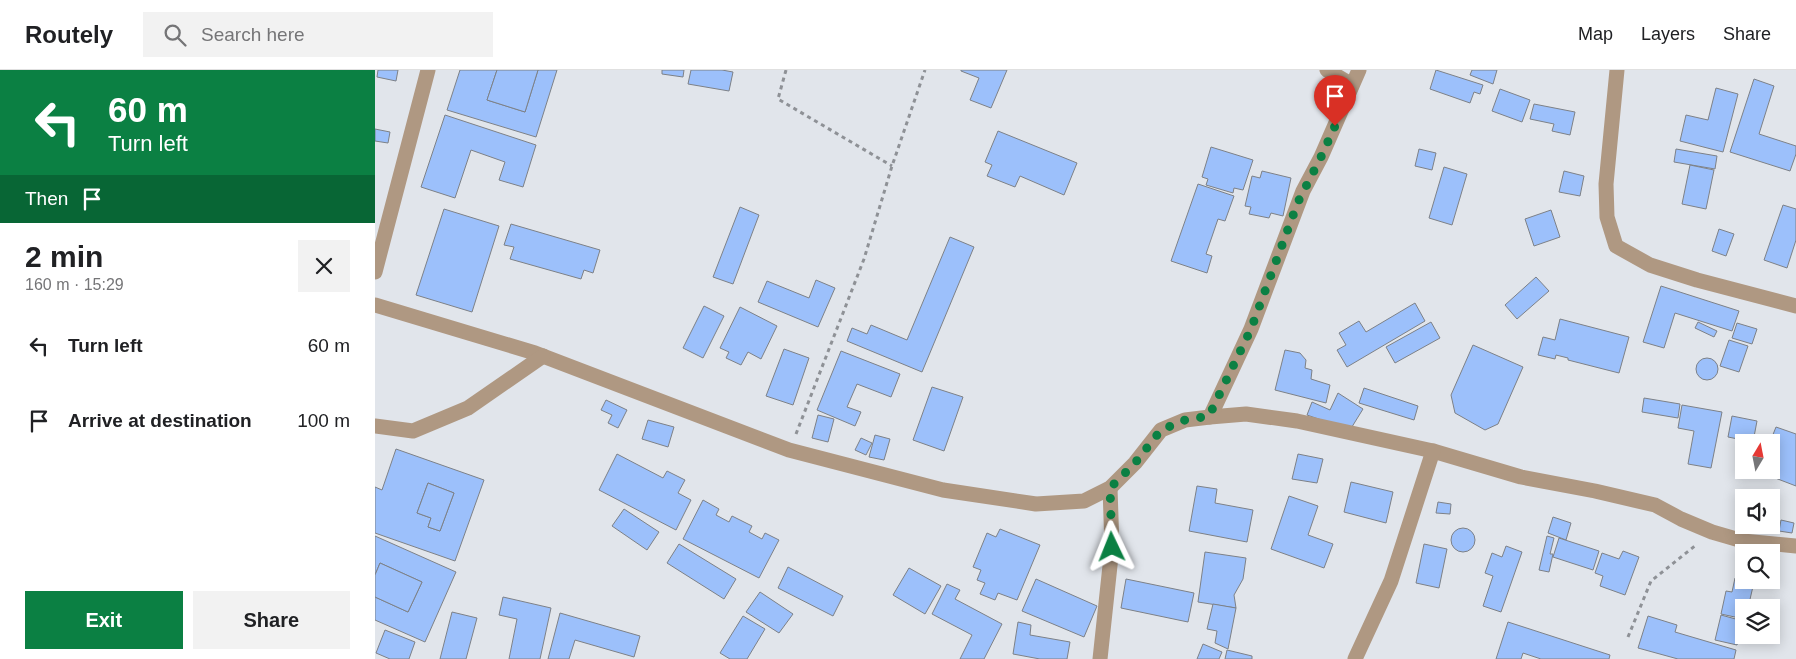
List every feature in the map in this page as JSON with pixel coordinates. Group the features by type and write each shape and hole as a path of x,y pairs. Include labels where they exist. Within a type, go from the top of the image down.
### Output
{"street":[{"path":"375,272 428,70"},
{"path":"1327,70 1352,85"},
{"path":"1209,416 1251,329 1293,214 1321,157 1359,70"},
{"path":"1617,70 1607,184 1607,216 1616,246 1650,265 1697,280 1796,306"},
{"path":"375,305 543,356 789,450 943,490 1036,504 1084,501 1110,488 1135,463 1161,430 1185,420 1209,416 1246,414 1297,421 1433,451 1521,477 1655,505 1681,519 1712,532 1743,541 1796,546"},
{"path":"375,426 413,431 468,408 543,356"},
{"path":"1355,659 1391,581 1433,451"},
{"path":"1100,659 1112,547 1110,488"}],"path":[{"path":"786,70 778,99 892,166"},
{"path":"789,450 864,259 892,166 925,70"},
{"path":"1628,637 1651,581 1712,532"}],"building":[{"path":"378,70 398,70 396,81 377,77"},
{"path":"460,70 497,70 487,100 525,112 538,70 557,70 536,137 447,110"},
{"path":"497,70 538,70 525,112 487,100"},
{"path":"662,70 684,70 683,77 662,74"},
{"path":"691,70 733,72 729,91 688,84"},
{"path":"961,70 1007,70 991,108 970,100 979,78"},
{"path":"1436,70 1483,85 1480,94 1474,92 1470,103 1430,89"},
{"path":"1472,70 1497,70 1493,84 1470,75"},
{"path":"1754,79 1774,86 1759,134 1796,146 1796,154 1790,171 1730,152"},
{"path":"1716,88 1738,94 1723,152 1680,141 1686,115 1708,120"},
{"path":"1500,89 1530,100 1522,122 1492,111"},
{"path":"1534,104 1575,112 1570,135 1552,131 1554,124 1530,119"},
{"path":"445,115 536,145 523,187 499,180 505,162 471,150 455,198 421,187"},
{"path":"375,129 390,132 388,143 375,141"},
{"path":"998,131 1077,163 1064,195 1020,176 1015,187 987,176 992,165 985,162"},
{"path":"1211,147 1253,160 1243,190 1234,188 1233,193 1206,185 1208,179 1202,177"},
{"path":"1419,149 1436,153 1432,170 1415,166"},
{"path":"1676,149 1717,156 1715,169 1674,162"},
{"path":"1690,165 1714,170 1706,209 1682,204"},
{"path":"1444,167 1467,174 1452,225 1429,218"},
{"path":"1262,171 1291,178 1283,216 1271,213 1269,218 1249,214 1251,207 1245,206 1252,176 1260,178"},
{"path":"1564,171 1584,176 1580,196 1559,192"},
{"path":"1198,184 1234,196 1225,221 1218,219 1206,254 1212,256 1207,273 1171,261"},
{"path":"1783,205 1796,209 1796,240 1787,268 1764,260"},
{"path":"740,207 759,215 733,284 713,277"},
{"path":"444,209 499,226 472,312 416,295"},
{"path":"1551,210 1560,237 1534,246 1525,219"},
{"path":"511,224 600,250 593,273 584,270 581,279 510,259 514,247 504,245"},
{"path":"1719,229 1734,234 1726,256 1712,251"},
{"path":"950,237 974,247 922,372 847,341 852,328 867,334 871,325 907,340"},
{"path":"1536,277 1549,291 1517,319 1505,305"},
{"path":"816,280 835,288 818,327 758,302 767,281 809,298"},
{"path":"1661,286 1739,311 1732,331 1675,313 1664,348 1643,342"},
{"path":"1415,303 1425,321 1347,367 1337,350 1346,345 1339,333 1359,321 1366,332"},
{"path":"704,306 724,316 703,358 683,348"},
{"path":"740,307 777,326 761,359 748,352 741,365 726,358 729,352 720,348"},
{"path":"1560,319 1629,337 1619,373 1568,360 1568,358 1556,355 1555,359 1538,355 1543,337 1555,340"},
{"path":"1431,322 1440,338 1395,363 1386,347"},
{"path":"1698,322 1717,331 1714,337 1695,328"},
{"path":"1737,323 1757,329 1752,344 1732,338"},
{"path":"1729,340 1748,346 1739,372 1720,366"},
{"path":"1473,345 1523,367 1498,424 1485,430 1455,413 1451,395"},
{"path":"784,349 809,358 793,405 766,396"},
{"path":"1285,350 1300,353 1306,360 1305,368 1312,370 1311,379 1330,385 1326,403 1275,390"},
{"path":"841,351 900,374 891,397 857,384 847,407 861,412 855,426 817,410"},
{"path":"1703,358 1711,358 1718,365 1718,373 1711,380 1703,380 1696,373 1696,365"},
{"path":"932,387 963,397 944,451 913,440"},
{"path":"1364,388 1418,406 1414,420 1359,403"},
{"path":"1338,393 1363,409 1350,430 1307,415 1312,402 1330,410"},
{"path":"1644,398 1680,404 1678,418 1642,412"},
{"path":"606,400 627,410 618,428 608,423 612,415 601,410"},
{"path":"1682,405 1722,412 1711,468 1688,464 1694,431 1678,428"},
{"path":"818,415 834,419 828,442 812,438"},
{"path":"1732,416 1757,421 1755,434 1735,434 1735,438 1728,437"},
{"path":"648,420 674,427 668,447 642,439"},
{"path":"1776,427 1796,434 1796,486 1778,479 1780,479 1780,434 1773,434"},
{"path":"875,435 890,439 884,460 869,457"},
{"path":"861,438 872,443 866,455 855,450"},
{"path":"396,449 484,480 455,561 375,533 375,487 382,490","holes":["428,483 454,493 440,531 428,527 431,518 417,513"]},
{"path":"617,454 663,478 667,471 685,480 678,493 691,500 676,530 599,490"},
{"path":"1298,454 1323,459 1317,483 1292,479"},
{"path":"1351,482 1393,492 1386,523 1344,512"},
{"path":"428,483 454,493 440,531 428,527 431,518 417,513"},
{"path":"1197,486 1217,489 1215,503 1253,510 1247,542 1189,531"},
{"path":"1289,496 1318,506 1308,535 1333,544 1324,568 1271,549"},
{"path":"703,500 719,509 716,515 729,522 732,516 752,526 749,532 762,539 765,533 779,540 759,578 683,539"},
{"path":"1438,502 1451,504 1450,514 1436,513"},
{"path":"624,509 659,532 647,550 612,526"},
{"path":"1553,517 1571,523 1566,540 1548,533"},
{"path":"1781,520 1794,523 1792,533 1780,531"},
{"path":"1458,528 1468,528 1475,535 1475,545 1468,552 1458,552 1451,545 1451,535"},
{"path":"1000,529 1040,545 1017,600 998,593 995,600 980,594 985,583 977,580 981,570 973,567 987,533 996,537"},
{"path":"375,536 456,572 425,642 375,620 375,597 408,612 422,582 380,563 375,575"},
{"path":"1547,536 1554,538 1550,554 1553,554 1549,572 1539,570"},
{"path":"1559,538 1599,551 1593,570 1553,557"},
{"path":"679,544 736,579 724,599 667,563"},
{"path":"1424,544 1447,549 1439,588 1416,583"},
{"path":"1506,546 1522,552 1501,612 1483,606 1493,576 1485,573 1492,553 1502,557"},
{"path":"1623,551 1639,557 1625,595 1600,586 1603,576 1595,573 1602,553 1619,559"},
{"path":"1205,552 1246,558 1243,579 1234,595 1236,608 1198,602"},
{"path":"380,563 422,582 408,612 375,597 375,575"},
{"path":"788,567 843,596 833,616 778,588"},
{"path":"909,568 941,586 925,614 893,595"},
{"path":"1735,578 1735,589 1752,589 1750,599 1735,599 1735,617 1721,614 1726,591 1732,592"},
{"path":"1036,579 1097,606 1084,637 1022,611"},
{"path":"1126,579 1194,593 1188,622 1121,608"},
{"path":"947,584 960,590 955,599 1002,624 984,659 960,659 972,635 932,614"},
{"path":"760,592 793,614 779,633 746,612"},
{"path":"503,597 551,608 540,659 509,659 517,619 499,615"},
{"path":"1213,604 1236,608 1228,649 1215,643 1217,631 1207,629"},
{"path":"452,612 477,618 466,659 440,659"},
{"path":"560,613 640,636 634,657 575,640 569,659 548,659"},
{"path":"1721,615 1735,619 1735,644 1737,645 1715,640"},
{"path":"743,616 765,629 747,659 730,659 720,653"},
{"path":"1648,616 1677,625 1675,632 1736,650 1734,659 1678,659 1638,648"},
{"path":"1018,622 1031,625 1030,635 1070,642 1067,659 1040,659 1013,654"},
{"path":"1508,622 1610,655 1609,659 1541,659 1523,653 1521,659 1496,659"},
{"path":"385,630 415,642 409,659 390,659 376,653"},
{"path":"1203,644 1222,652 1219,659 1197,659"},
{"path":"1227,650 1252,656 1252,659 1225,659"}],"route":[{"path":"1112,547 1110,488 1135,463 1161,430 1185,420 1209,416 1251,329 1293,214 1335,126"}]}
